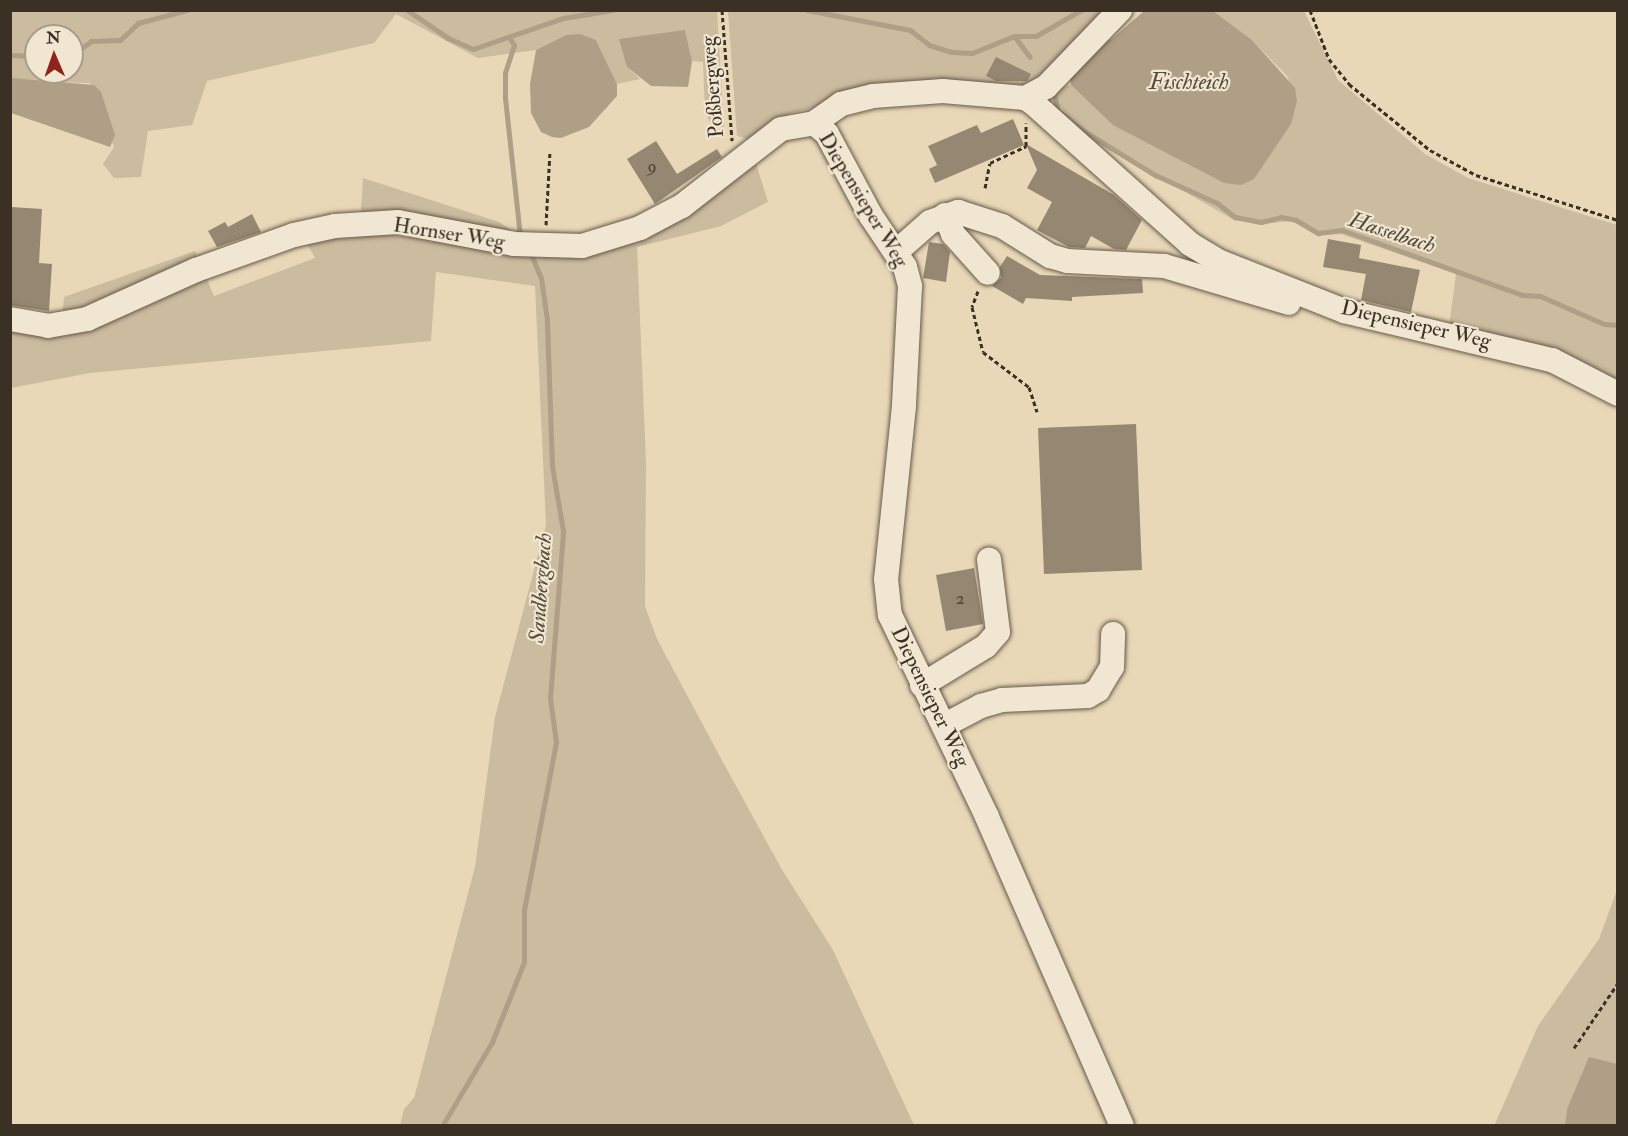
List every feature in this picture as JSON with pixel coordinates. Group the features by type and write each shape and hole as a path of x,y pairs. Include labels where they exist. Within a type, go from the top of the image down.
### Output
{"street":[{"path":"1025,98 1046,87 1120,10"},
{"name":"Diepensieper Weg","path":"737,160 781,129 814,123 841,104 892,92 1025,98 1202,252 1339,309 1552,360 1617,394"},
{"name":"Diepensieper Weg","path":"814,123 827,135 871,216 896,252 909,277 911,300 886,594 897,636 945,725 1122,1125"},
{"name":"Hornser Weg","path":"10,320 48,326 87,319 196,270 294,235 335,226 398,222 514,244 542,247 582,246 640,228 705,190 737,160"},
{"path":"896,252 945,215 958,212 1002,226 1028,246 1067,261 1164,266 1283,301 1339,309"},
{"path":"945,215 953,234 988,273"},
{"path":"922,685 986,646 998,632 989,560"},
{"path":"945,725 981,706 1002,700 1088,696 1098,690 1112,667 1113,634"}],"path":[{"name":"Poßbergweg","path":"722,10 731,138 737,160"},
{"path":"1310,10 1329,59 1349,84 1430,150 1476,175 1617,220"},
{"path":"985,188 990,163 1025,144"},
{"path":"542,247 551,182 550,151"},
{"path":"988,273 972,308 978,341 987,357 1029,387 1037,412"},
{"path":"1574,1048 1617,983"}],"shaded area":[{"path":"11,11 717,11 724,127 712,127 705,111 703,62 692,61 685,30 627,67 640,79 617,84 596,40 566,35 536,50 478,58 396,14 374,43 207,81 192,125 148,131 141,177 114,178 103,164 114,147 90,83 84,83 84,24 24,24 24,81 11,81"},
{"path":"728,11 1114,11 1024,94 839,102 791,113 752,140 737,136"},
{"path":"1213,11 1304,11 1338,80 1425,154 1468,178 1617,225 1617,385 1449,326 1456,274 1341,234 1316,235 1292,221 1262,224 1234,220 1080,132 1048,91 1071,85 1114,125 1163,150 1297,101 1287,76 1252,40"},
{"path":"753,154 768,202 721,226 637,247 646,463 645,606 657,639 718,753 781,868 833,950 914,1125 400,1125 404,1109 414,1098 475,867 495,717 546,525 535,286 436,272 431,341 90,373 11,388 11,324 62,321 64,297 195,251 214,296 315,258 304,238 360,226 363,178 499,222 543,251 618,241"},
{"path":"1617,890 1617,1065 1567,1109 1565,1125 1494,1126 1538,1026 1599,939"}],"water":[{"name":"Fischteich","path":"1144,11 1213,11 1252,40 1295,88 1297,101 1291,124 1254,179 1241,185 1224,183 1113,125 1071,85 1069,74 1095,46 1112,39"},
{"path":"685,30 692,61 688,87 651,86 627,67 619,39"},
{"path":"580,34 596,40 617,84 617,96 589,127 561,138 552,137 541,132 531,113 530,84 536,50 566,35"},
{"path":"11,78 24,79 24,84 94,85 101,92 115,135 110,147 11,113"},
{"path":"1589,1057 1617,1064 1617,1125 1565,1125 1567,1109"}],"building":[{"path":"996,57 1031,74 1027,81 996,81 986,76"},
{"path":"1013,119 1024,145 935,183 929,169 937,165 928,146 977,125 981,133"},
{"path":"656,141 677,174 717,149 722,157 655,204 627,159"},
{"path":"1026,144 1114,195 1142,220 1126,250 1114,249 1091,236 1085,248 1069,247 1037,230 1052,202 1027,188 1037,170"},
{"path":"11,207 42,209 39,263 52,264 49,311 10,305"},
{"path":"252,214 261,232 217,247 208,231 225,222 228,227"},
{"path":"1328,239 1361,245 1359,258 1420,270 1411,312 1361,300 1366,274 1323,267"},
{"path":"929,242 943,244 950,252 946,282 923,278"},
{"path":"1007,256 1040,275 1142,279 1143,293 1072,297 1072,301 1026,298 1023,304 992,286 1001,278 1000,267"},
{"path":"1136,424 1142,570 1044,574 1038,428"},
{"path":"974,568 983,624 946,631 936,575"}],"waterway":[{"name":"Hasselbach","path":"84,46 91,41 120,40 138,23 187,10"},
{"name":"Hasselbach","path":"407,10 448,38 473,49 563,18 612,10"},
{"name":"Hasselbach","path":"807,10 910,30 929,45 952,52 972,53 1014,36 1030,57"},
{"path":"1014,36 1036,36 1081,10"},
{"name":"Sandbergbach","path":"510,39 514,45 505,73 505,98 520,237"},
{"name":"Hasselbach","path":"10,55 24,56"},
{"name":"Hasselbach","path":"1053,90 1058,111 1082,130 1155,175 1217,203 1235,217 1261,222 1281,217 1296,220 1318,233 1342,230 1523,295 1540,296 1604,324 1618,325"},
{"name":"Sandbergbach","path":"442,1126 492,1042 524,962 524,910 556,742 550,698 563,531 552,466 547,320 541,278 530,252"}]}
